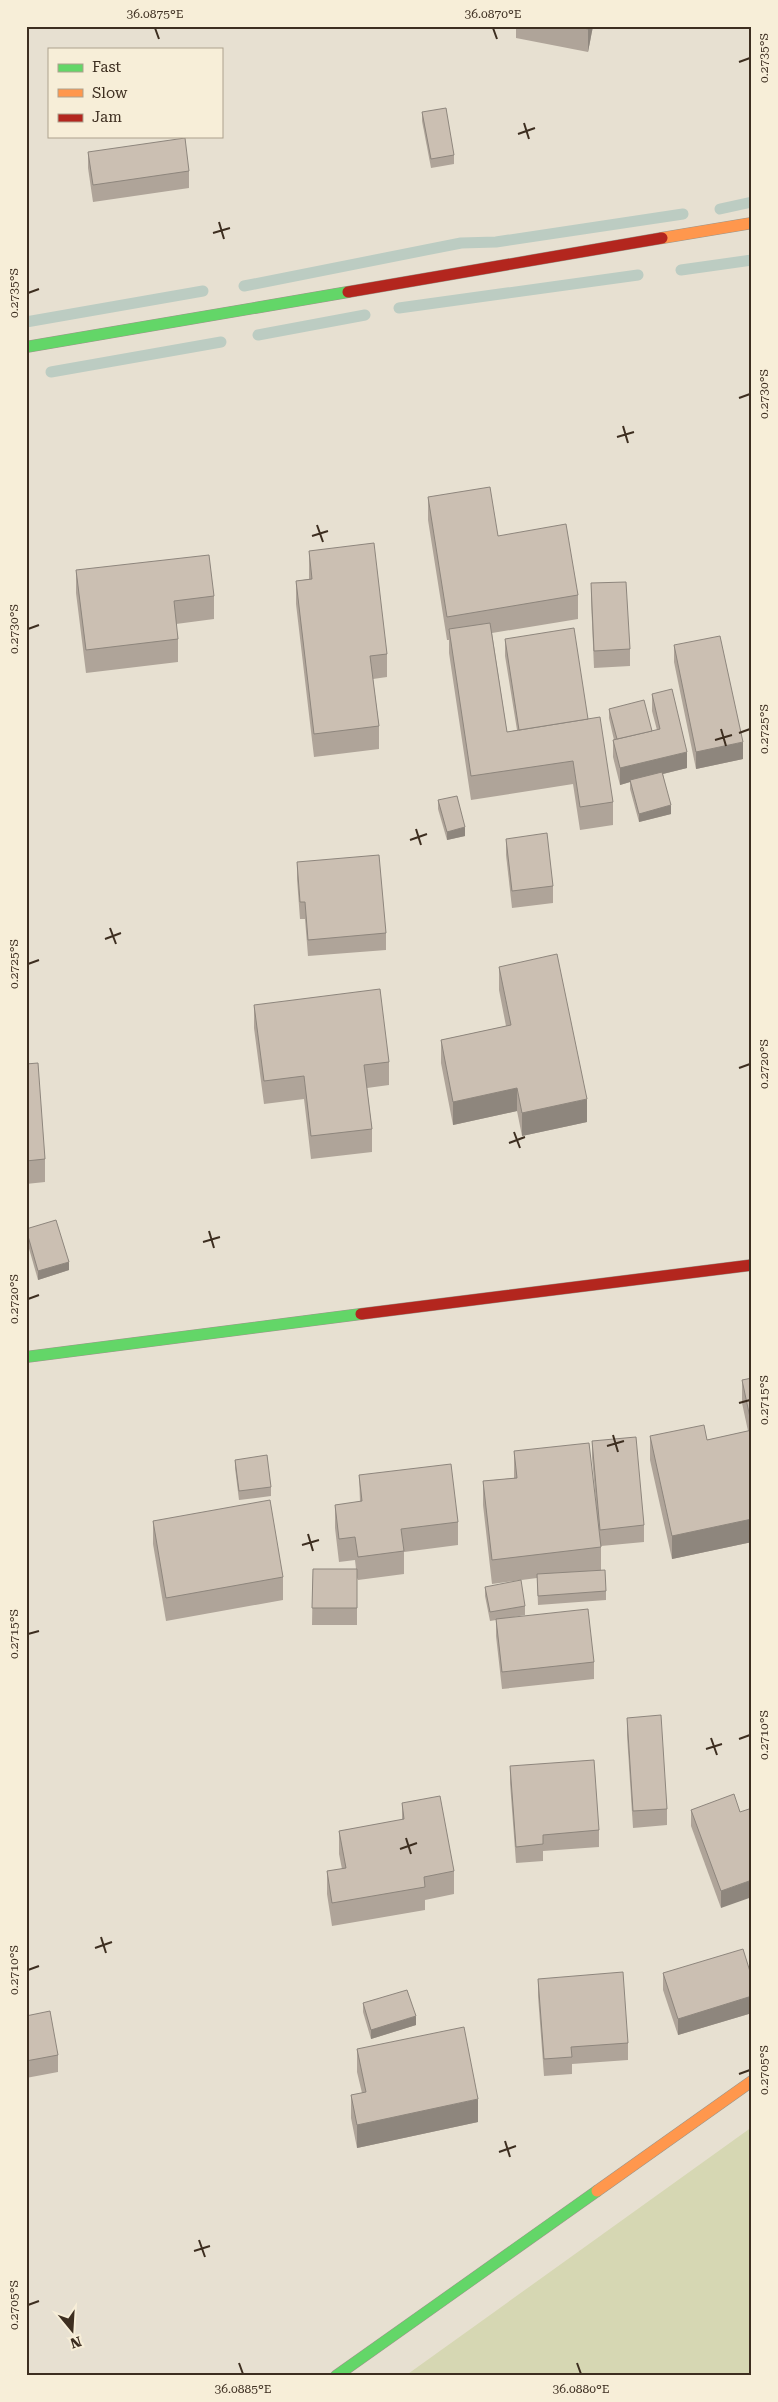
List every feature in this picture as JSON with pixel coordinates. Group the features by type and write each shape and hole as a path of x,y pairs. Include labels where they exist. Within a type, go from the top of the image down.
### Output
{"street":[{"path":"26,346 752,223"},
{"path":"26,1356 752,1265"},
{"path":"336,2376 752,2081"}],"green space":[{"path":"752,2127 752,2376 405,2376"}],"building":[{"path":"573,26 588,26 588,29"},
{"path":"446,108 454,155 431,159 422,112"},
{"path":"185,138 189,171 93,185 88,152"},
{"path":"490,487 498,536 566,524 578,595 447,617 428,497"},
{"path":"374,543 387,654 370,656 379,726 314,734 296,581 312,579 309,551"},
{"path":"209,555 214,596 174,601 178,639 86,650 76,570"},
{"path":"626,582 630,649 594,651 591,583"},
{"path":"490,623 507,732 600,717 613,802 580,807 573,761 471,776 449,629"},
{"path":"574,628 588,719 519,730 505,639"},
{"path":"720,636 743,742 696,752 674,645"},
{"path":"672,689 687,752 620,768 613,740 660,729 652,694"},
{"path":"644,700 652,731 617,739 609,709"},
{"path":"662,772 671,805 639,814 630,780"},
{"path":"457,796 465,827 447,832 438,800"},
{"path":"547,833 553,886 512,891 506,839"},
{"path":"379,855 386,933 308,940 305,902 300,902 297,862"},
{"path":"557,954 587,1099 522,1113 517,1088 453,1102 441,1040 511,1025 499,967"},
{"path":"380,989 389,1062 364,1065 372,1129 311,1136 304,1076 264,1081 254,1005"},
{"path":"38,1063 45,1159 26,1161 26,1064"},
{"path":"56,1220 69,1262 38,1271 26,1229"},
{"path":"752,1378 752,1427 742,1380"},
{"path":"704,1425 707,1440 752,1430 752,1519 672,1536 650,1436"},
{"path":"636,1437 644,1525 600,1530 592,1441"},
{"path":"589,1443 601,1547 492,1560 483,1481 517,1478 514,1451"},
{"path":"267,1455 271,1487 239,1491 235,1460"},
{"path":"451,1464 458,1522 401,1529 404,1551 358,1557 355,1537 339,1539 335,1505 362,1501 359,1475"},
{"path":"270,1500 283,1577 166,1598 153,1521"},
{"path":"313,1569 357,1569 357,1608 312,1608"},
{"path":"605,1570 606,1591 538,1596 537,1574"},
{"path":"521,1580 525,1606 490,1612 485,1587"},
{"path":"588,1609 594,1662 502,1672 496,1619"},
{"path":"661,1715 667,1809 633,1811 627,1718"},
{"path":"594,1760 599,1830 543,1835 543,1844 516,1847 510,1766"},
{"path":"734,1794 740,1812 752,1808 752,1880 721,1891 691,1810"},
{"path":"440,1796 454,1871 424,1877 425,1887 332,1903 327,1871 346,1868 339,1831 404,1819 402,1803"},
{"path":"743,1949 752,1978 752,1996 678,2019 663,1973"},
{"path":"623,1972 628,2043 571,2047 572,2057 544,2059 538,1979"},
{"path":"407,1990 416,2016 371,2030 363,2003"},
{"path":"50,2011 58,2055 26,2061 26,2016"},
{"path":"464,2027 478,2099 357,2125 351,2095 366,2092 357,2049"}],"waterway":[{"path":"720,209 752,202"},
{"path":"244,286 461,243 496,242 683,214"},
{"path":"681,270 752,260"},
{"path":"399,308 638,275"},
{"path":"26,322 203,291"},
{"path":"258,335 365,315"},
{"path":"51,372 221,342"}],"traffic: fast":[{"path":"26,347 348,292"},
{"path":"26,1357 361,1314"},
{"path":"336,2376 597,2191"}],"traffic: slow":[{"path":"662,238 752,223"},
{"path":"597,2191 752,2081"}],"traffic: jam":[{"path":"348,292 662,238"},
{"path":"361,1314 752,1265"}]}
